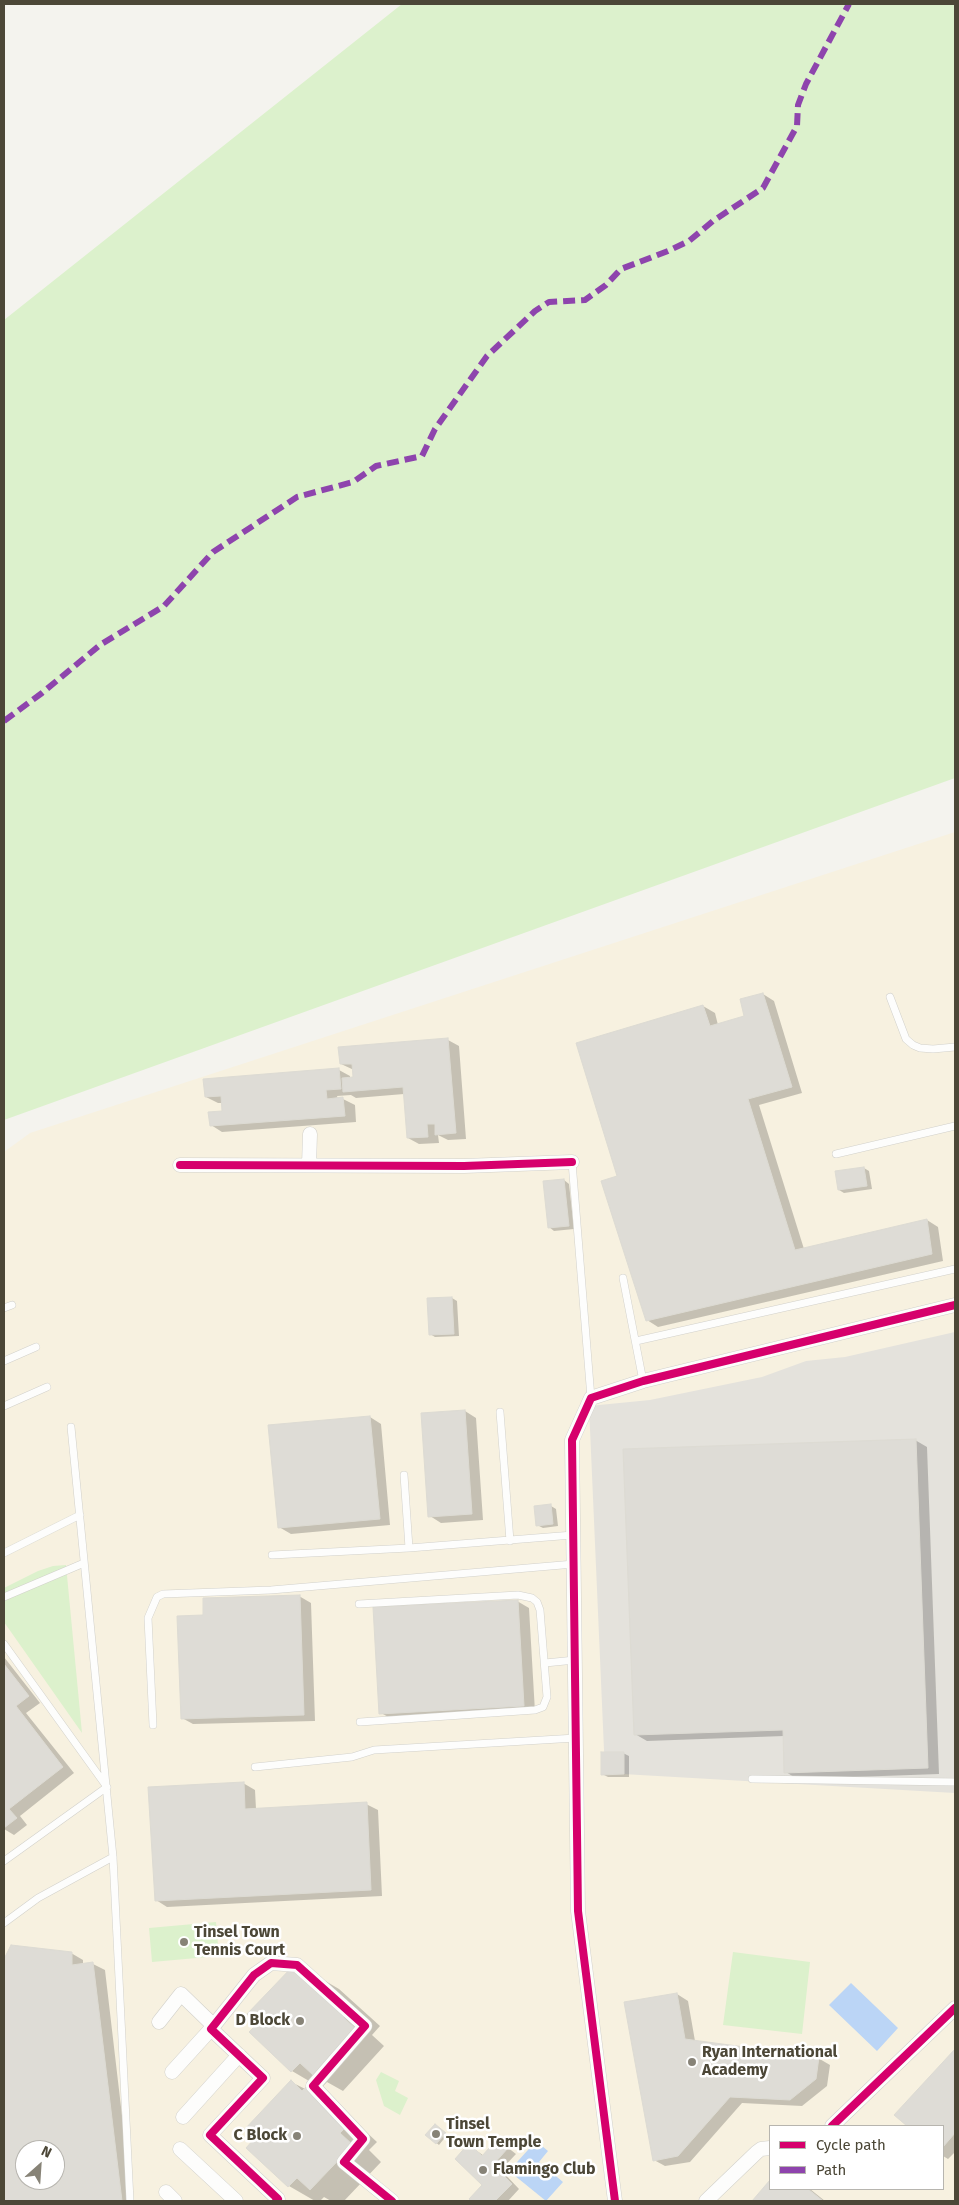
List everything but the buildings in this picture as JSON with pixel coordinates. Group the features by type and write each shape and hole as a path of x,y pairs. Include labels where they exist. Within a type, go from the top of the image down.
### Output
{"street":[{"path":"310,1134 310,1165"},
{"path":"180,1165 464,1166 572,1162"},
{"path":"615,2201 578,1911 572,1440 591,1398 642,1380 955,1305"},
{"path":"172,2072 213,2027 254,1975 271,1963 297,1965 365,2026 313,2086 363,2139 344,2162 392,2201"},
{"path":"159,2022 181,1994 263,2078 210,2136 278,2199 276,2201"},
{"path":"833,2125 955,2008"},
{"path":"183,2116 239,2055"},
{"path":"706,2201 757,2152 761,2149 769,2148"},
{"path":"180,2150 236,2201"}],"lane":[{"path":"890,997 906,1039 913,1045 920,1048 933,1049 955,1048"},
{"path":"836,1154 955,1126"},
{"path":"572,1162 591,1398"},
{"path":"636,1342 955,1269"},
{"path":"623,1278 642,1380"},
{"path":"4,1308 12,1305"},
{"path":"4,1361 36,1347"},
{"path":"4,1406 47,1387"},
{"path":"500,1412 510,1541"},
{"path":"71,1428 113,1857 130,2201"},
{"path":"404,1475 409,1548"},
{"path":"4,1553 80,1516"},
{"path":"272,1555 409,1548 573,1535"},
{"path":"4,1597 84,1563"},
{"path":"153,1725 148,1618 157,1597 163,1594 271,1590 574,1564"},
{"path":"359,1604 518,1595 532,1598 537,1602 540,1610 545,1663 546,1703 543,1707 535,1710 360,1722"},
{"path":"4,1644 107,1787"},
{"path":"545,1663 575,1660"},
{"path":"255,1767 352,1757 374,1750 576,1738"},
{"path":"752,1779 955,1782"},
{"path":"4,1861 107,1787"},
{"path":"4,1923 38,1898 113,1857"}],"shaded area":[{"path":"955,832 955,2201 4,2201 4,1152 30,1133"},
{"path":"955,1332 955,1793 605,1773 589,1406 650,1400 762,1377 806,1361 845,1357"}],"green space":[{"path":"402,4 955,4 955,778 4,1120 4,320"},
{"path":"66,1565 82,1733 4,1622 4,1588 38,1571 53,1566"},
{"name":"Tinsel Town Tennis Court","path":"216,1922 219,1956 152,1962 149,1928"},
{"path":"733,1952 810,1962 802,2034 723,2025"},
{"path":"381,2072 399,2081 395,2091 408,2098 400,2115 384,2106 376,2080"}],"water":[{"path":"851,1983 898,2028 877,2051 829,2005"},
{"path":"536,2141 548,2151 539,2162 563,2182 546,2201 509,2171"}],"marked path":[{"path":"4,721 42,693 100,645 164,606 213,552 297,497 353,482 376,466 422,456 435,429 487,356 535,311 549,302 585,300 606,285 621,269 689,241 713,221 763,188 797,126 798,105 806,84 849,4"}],"cycle path":[{"path":"180,1165 464,1166 572,1162"},
{"path":"615,2201 578,1911 572,1440 591,1398 643,1381 955,1305"},
{"path":"276,2201 278,2199 210,2135 263,2078 211,2029 254,1975 271,1963 297,1965 365,2026 313,2086 363,2139 344,2162 392,2201"},
{"path":"833,2125 955,2008"}],"place":[{"name":"Tinsel Town Tennis Court","path":"184,1942"},
{"name":"D Block","path":"300,2021"},
{"name":"Ryan International Academy","path":"692,2062"},
{"name":"Tinsel Town Temple","path":"436,2134"},
{"name":"C Block","path":"297,2136"},
{"name":"Flamingo Club","path":"483,2170"}]}
